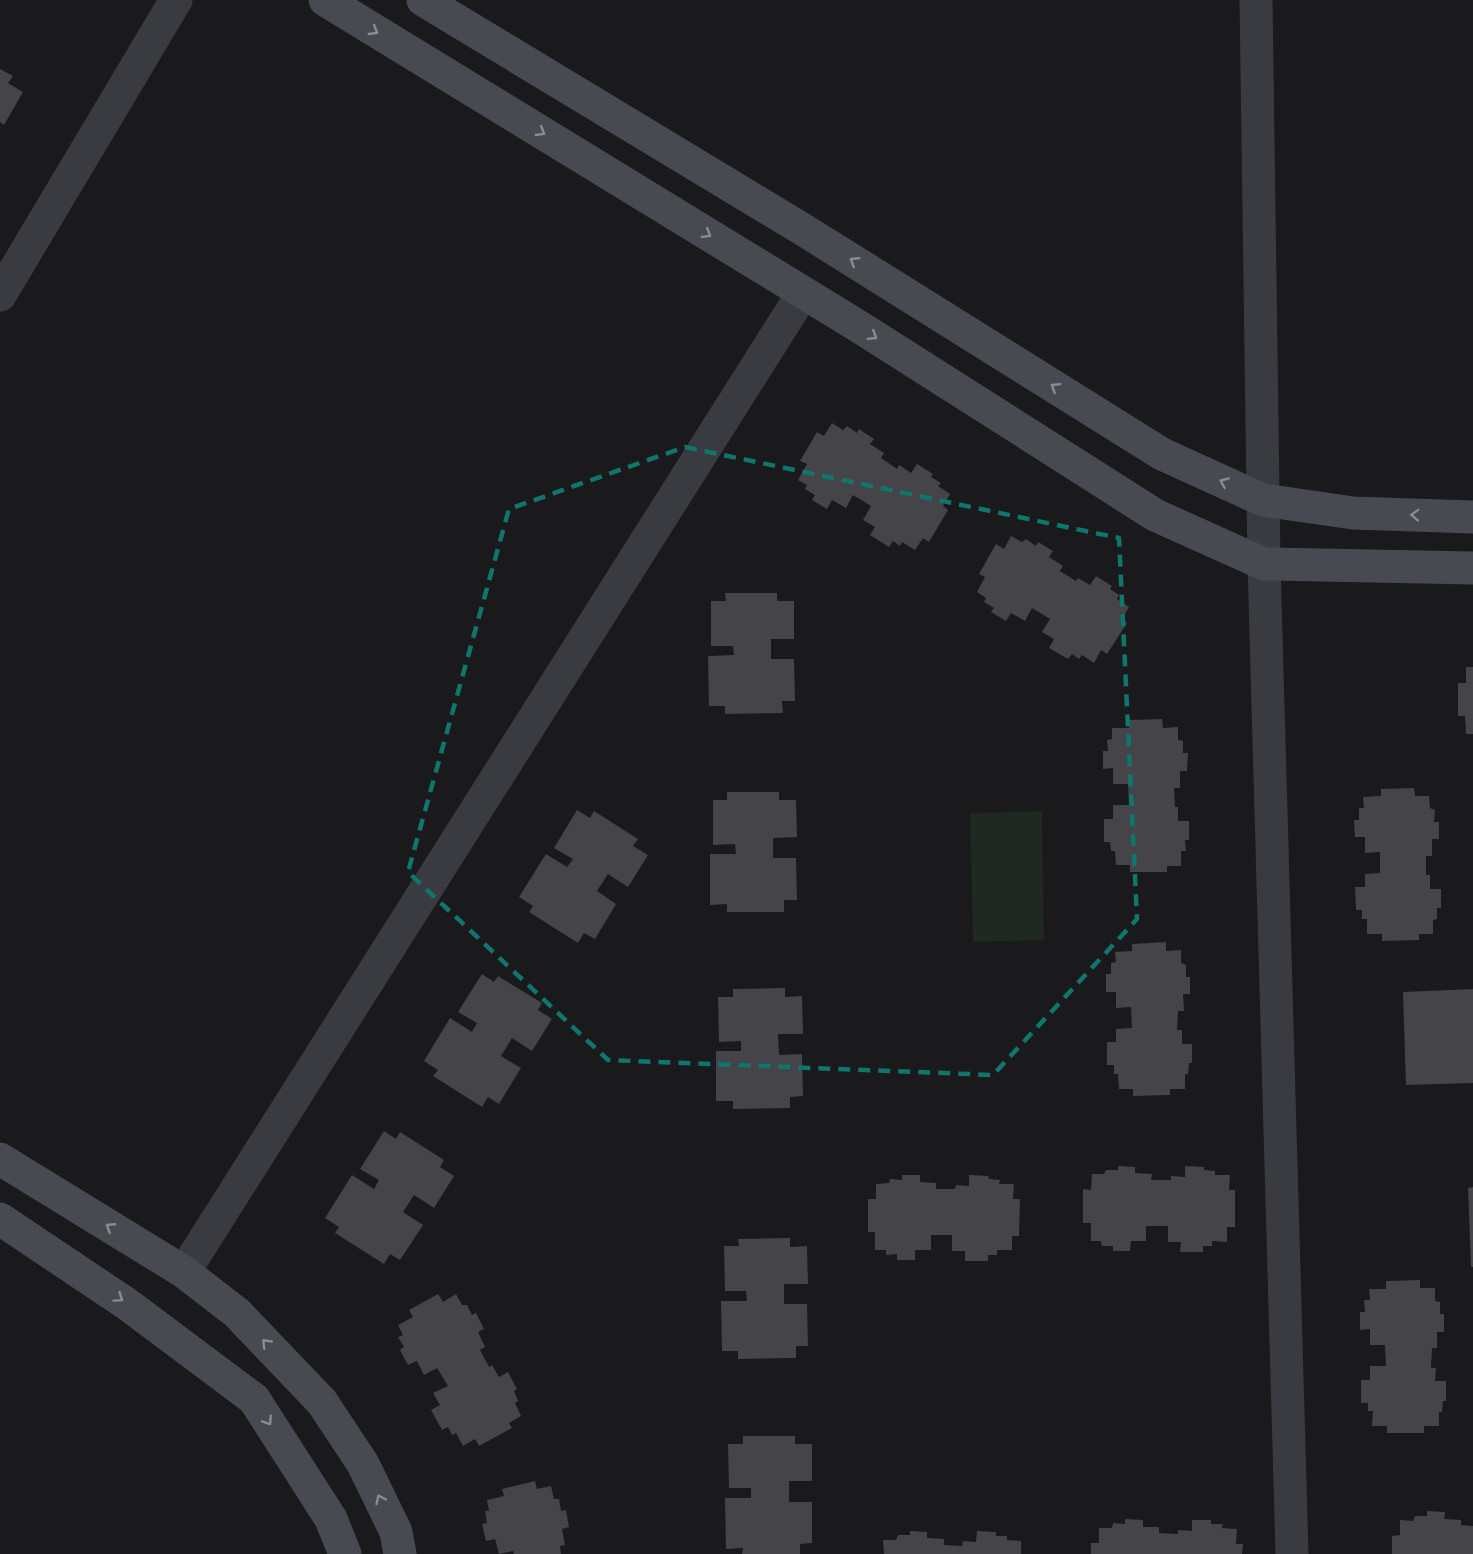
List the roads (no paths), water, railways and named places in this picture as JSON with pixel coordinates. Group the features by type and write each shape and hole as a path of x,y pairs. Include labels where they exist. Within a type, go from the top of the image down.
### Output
{"main road":[{"path":"325,0 803,293 1155,515 1264,564 1473,568"},
{"path":"423,0 807,232 1162,454 1263,500 1353,513 1473,517"},
{"path":"0,1159 184,1272 237,1313 322,1402 363,1464 396,1532 400,1554"},
{"path":"0,1219 127,1304 254,1399 331,1518 345,1554"}],"street":[{"path":"0,295 176,0"},
{"path":"1256,0 1264,564 1292,1554"},
{"path":"184,1272 803,293"}]}
